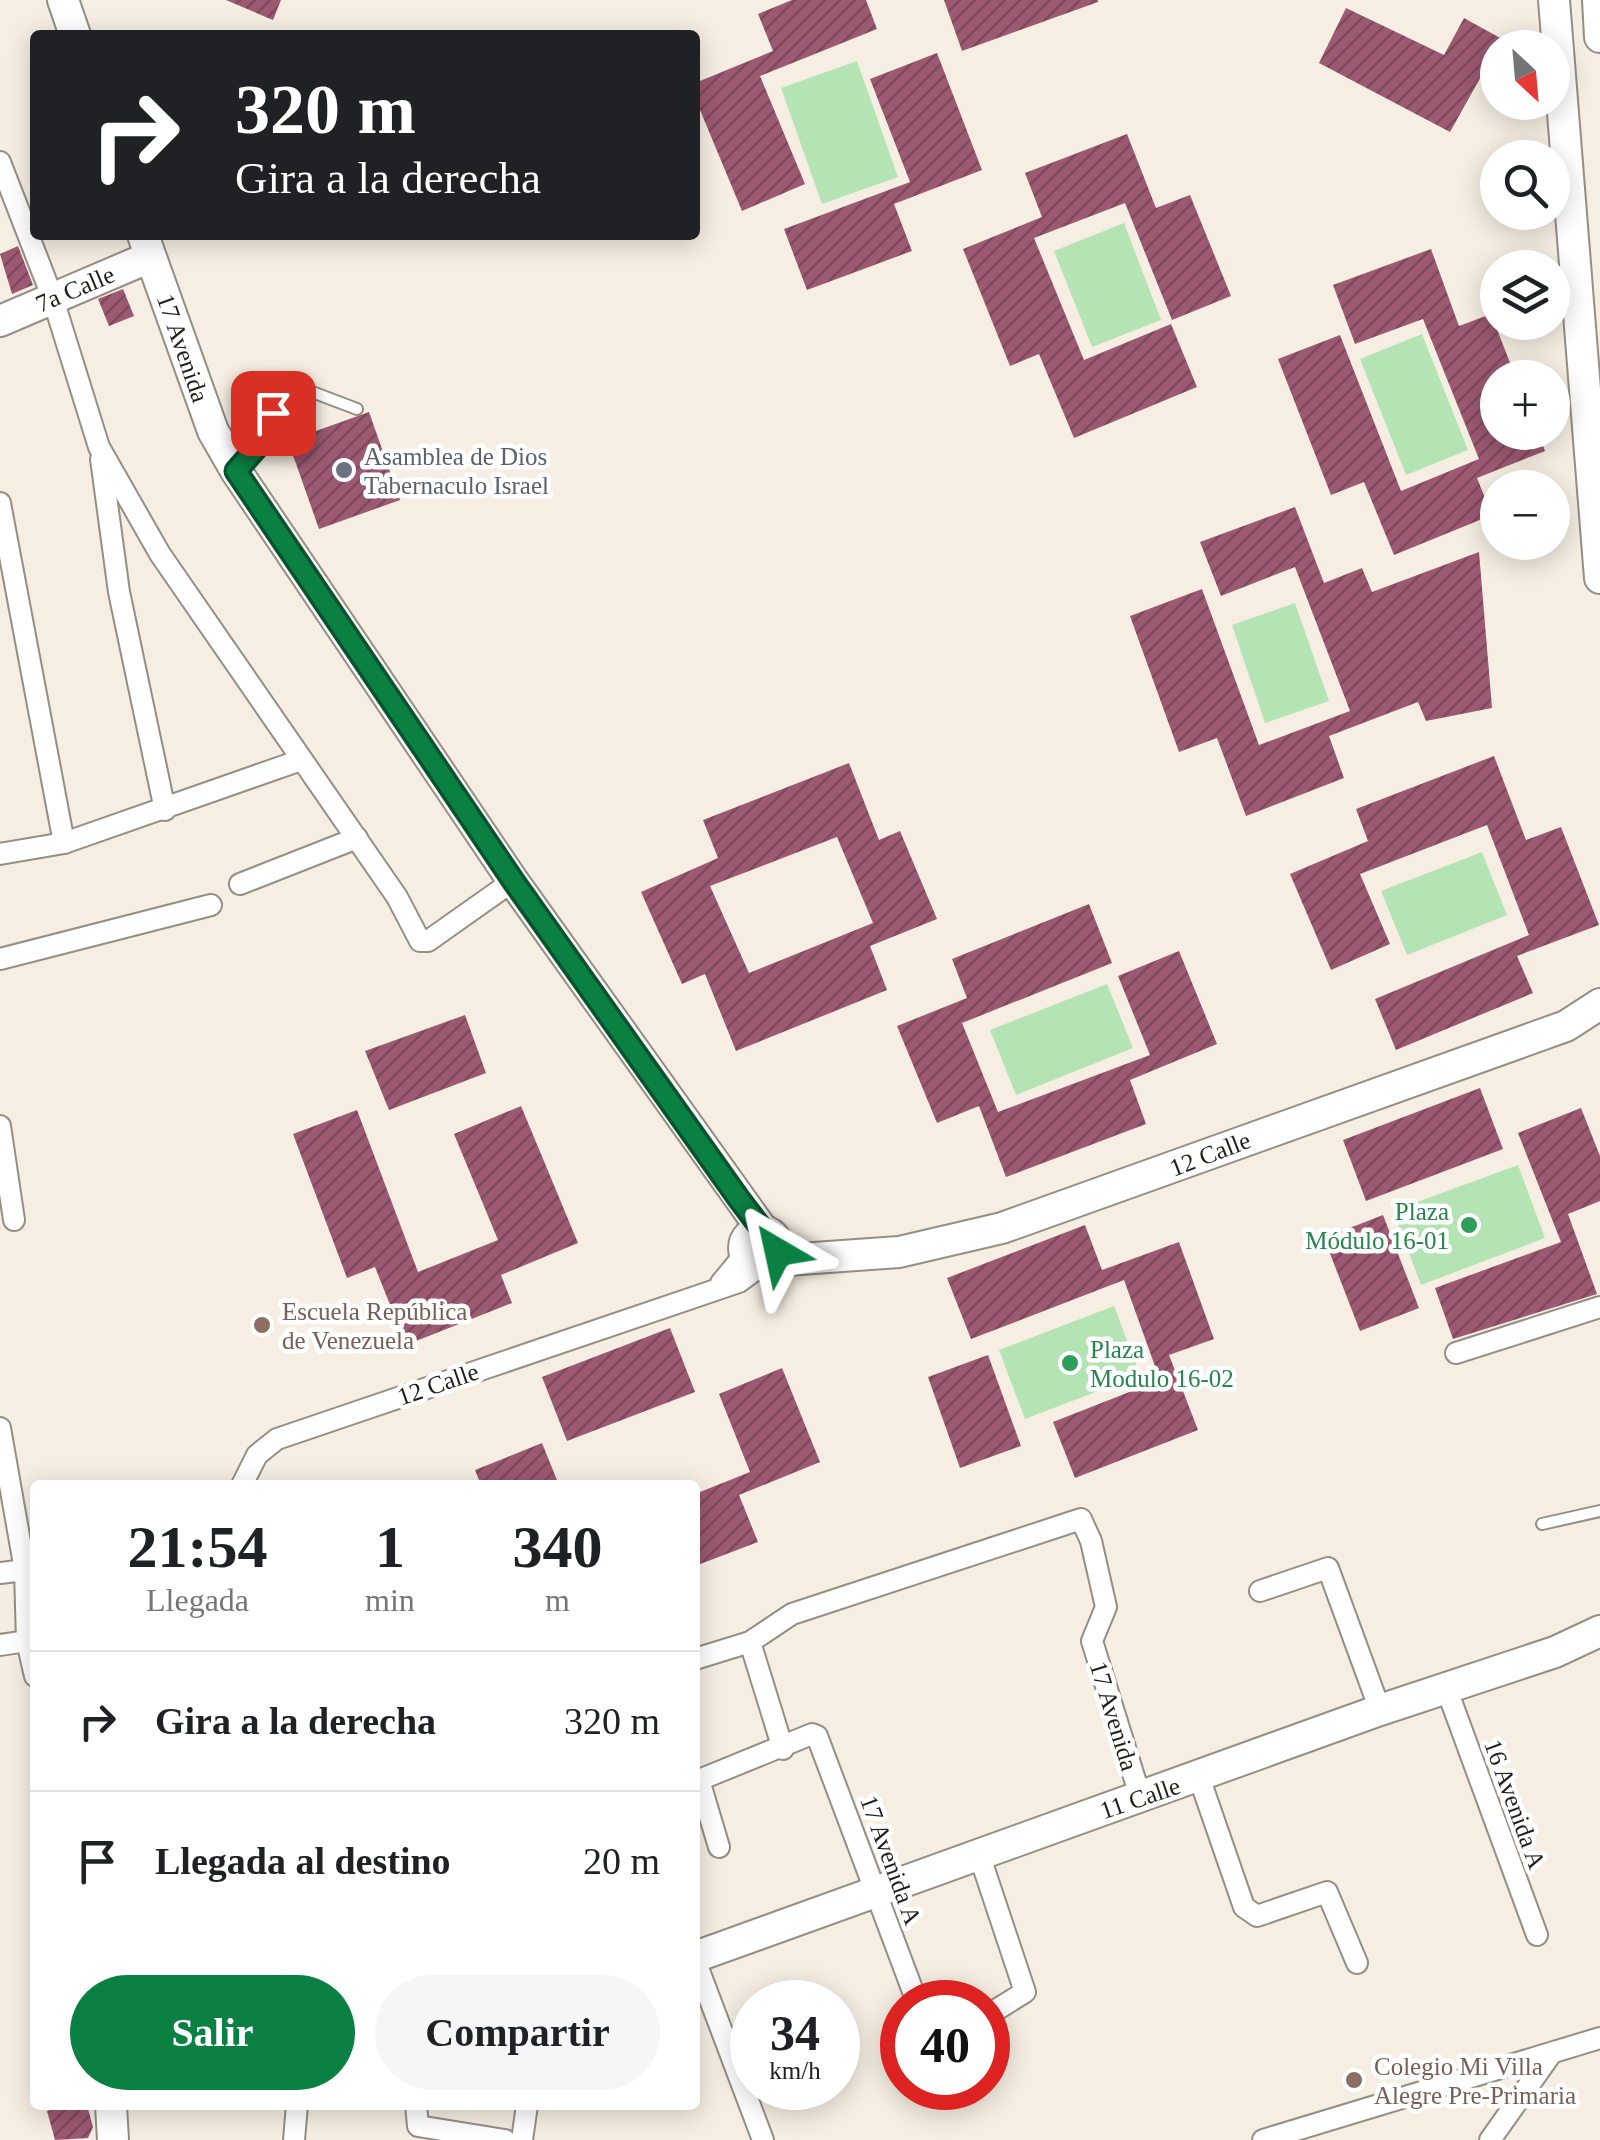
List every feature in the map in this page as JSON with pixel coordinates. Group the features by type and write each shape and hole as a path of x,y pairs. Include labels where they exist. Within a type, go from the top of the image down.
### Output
{"street":[{"path":"63,0 73,30"},
{"path":"1554,0 1600,578"},
{"path":"1598,0 1600,37"},
{"path":"0,162 30,240"},
{"path":"30,240 53,299 99,447 119,592 165,810"},
{"name":"7a Calle","path":"0,321 53,299 147,246"},
{"name":"17 Avenida","path":"147,246 213,432 236,471 514,882 739,1199 761,1248"},
{"path":"99,447 160,554 357,838 420,941 428,941 514,882"},
{"path":"0,503 64,843"},
{"path":"0,854 64,843 301,760"},
{"path":"240,884 357,838"},
{"path":"0,959 210,905"},
{"name":"12 Calle","path":"244,1480 257,1455 278,1439 712,1292 761,1248 848,1254 931,1247 1002,1228 1566,1026 1600,1004"},
{"name":"12 Calle","path":"1566,1026 1600,1030"},
{"path":"0,1126 14,1220"},
{"path":"1456,1353 1600,1307"},
{"path":"0,1428 29,1582 30,1651"},
{"name":"17 Avenida","path":"750,1642 792,1614 1080,1519 1106,1607 1092,1640 1142,1799"},
{"path":"1260,1591 1328,1568 1380,1710"},
{"path":"0,1573 29,1582"},
{"name":"11 Calle","path":"700,1956 1595,1636"},
{"path":"0,1645 28,1641"},
{"path":"700,1657 750,1642 783,1748 700,1780"},
{"name":"16 Avenida A","path":"1447,1690 1536,1935"},
{"name":"17 Avenida A","path":"783,1748 812,1734 817,1736 909,1980"},
{"path":"1199,1777 1244,1907 1257,1916 1327,1892 1357,1964"},
{"path":"700,1783 719,1846"},
{"path":"979,1854 1025,1992 1010,2001"},
{"path":"700,1971 763,2140"},
{"path":"1262,2140 1300,2134 1600,2038"},
{"path":"1490,2140 1551,2054"},
{"path":"111,2110 114,2140"},
{"path":"294,2140 297,2110"},
{"path":"522,2140 526,2110"},
{"path":"416,2124 505,2140"}],"lane":[{"path":"236,471 258,446 273,413 292,388 299,386 357,408"},
{"path":"1542,1524 1600,1511"}],"green space":[{"path":"857,61 898,177 822,204 781,88"},
{"path":"1124,223 1161,320 1092,347 1054,251"},
{"path":"1422,334 1468,450 1406,475 1360,359"},
{"path":"1295,603 1329,701 1265,723 1232,625"},
{"path":"1482,852 1507,915 1407,955 1381,891"},
{"path":"1107,984 1133,1048 1016,1095 990,1030"},
{"name":"Plaza Módulo 16-01","path":"1518,1165 1545,1238 1421,1285 1393,1211"},
{"name":"Plaza Modulo 16-02","path":"1114,1306 1140,1375 1025,1419 999,1350"}],"building":[{"path":"226,0 281,0 273,20"},
{"path":"792,0 866,0 877,29 760,76 805,184 742,211 700,110 700,81 773,51 758,14"},
{"path":"944,0 1098,0 1098,2 962,51"},
{"path":"1346,8 1444,55 1464,18 1486,30 1480,30 1480,78 1450,132 1319,63"},
{"path":"937,53 982,170 894,204 912,251 807,290 784,229 910,182 870,79"},
{"path":"1127,134 1156,208 1190,195 1231,296 1172,320 1125,203 1034,238 1084,360 1171,324 1197,387 1074,438 1039,354 1010,366 963,249 1042,217 1025,173"},
{"path":"18,246 33,285 12,294 0,254"},
{"path":"1431,249 1459,326 1480,318 1480,340 1501,340 1509,360 1480,360 1480,450 1545,451 1497,470 1480,470 1480,520 1394,555 1364,482 1331,495 1278,359 1340,335 1401,491 1479,459 1423,319 1355,344 1333,285"},
{"path":"123,289 134,316 109,326 98,299"},
{"name":"Asamblea de Dios Tabernaculo Israel","path":"369,412 400,500 319,529 288,441"},
{"path":"1295,507 1324,583 1362,568 1372,592 1479,552 1492,708 1426,721 1418,702 1329,736 1344,778 1246,816 1217,738 1179,752 1130,616 1202,589 1259,745 1350,711 1295,567 1221,596 1200,542"},
{"path":"1494,756 1526,840 1561,827 1599,925 1517,956 1533,993 1396,1050 1375,999 1529,935 1487,825 1360,874 1390,944 1331,970 1290,874 1368,841 1356,809"},
{"path":"849,763 879,840 900,831 937,919 870,946 887,990 736,1051 705,974 682,984 641,892 718,858 703,820","holes":["837,837 873,923 749,973 710,886"]},
{"path":"1089,904 1112,963 962,1023 998,1112 1150,1055 1118,976 1179,951 1217,1044 1130,1080 1146,1124 1006,1177 979,1106 937,1123 897,1026 967,998 952,959"},
{"path":"465,1015 486,1073 389,1110 365,1051"},
{"path":"1480,1088 1503,1149 1366,1201 1343,1140"},
{"path":"521,1106 578,1243 501,1275 512,1303 406,1345 375,1267 347,1278 293,1134 357,1110 418,1272 498,1240 454,1134"},
{"path":"1581,1108 1600,1156 1600,1201 1568,1214 1597,1294 1453,1339 1435,1288 1561,1242 1518,1133"},
{"path":"1383,1215 1419,1308 1360,1331 1324,1238"},
{"path":"1085,1225 1102,1270 1179,1242 1214,1339 1169,1355 1198,1430 1075,1478 1053,1422 1160,1380 1124,1280 971,1339 947,1278"},
{"path":"670,1328 695,1392 567,1441 542,1377"},
{"path":"988,1355 1021,1446 960,1468 928,1377"},
{"path":"782,1368 820,1462 739,1495 758,1542 700,1564 700,1492 750,1472 719,1394"},
{"path":"542,1443 557,1480 479,1480 475,1470"},
{"path":"88,2110 93,2127 88,2138 55,2140 47,2111"}],"place":[{"name":"Asamblea de Dios Tabernaculo Israel","path":"344,470"},
{"name":"Plaza Módulo 16-01","path":"1469,1225"},
{"name":"Escuela República de Venezuela","path":"262,1325"},
{"name":"Plaza Modulo 16-02","path":"1070,1363"},
{"name":"Colegio Mi Villa Alegre Pre-Primaria","path":"1354,2080"}],"route":[{"path":"273,413 258,446 236,471 514,882 739,1199 764,1232 773,1237 778,1252"}]}
